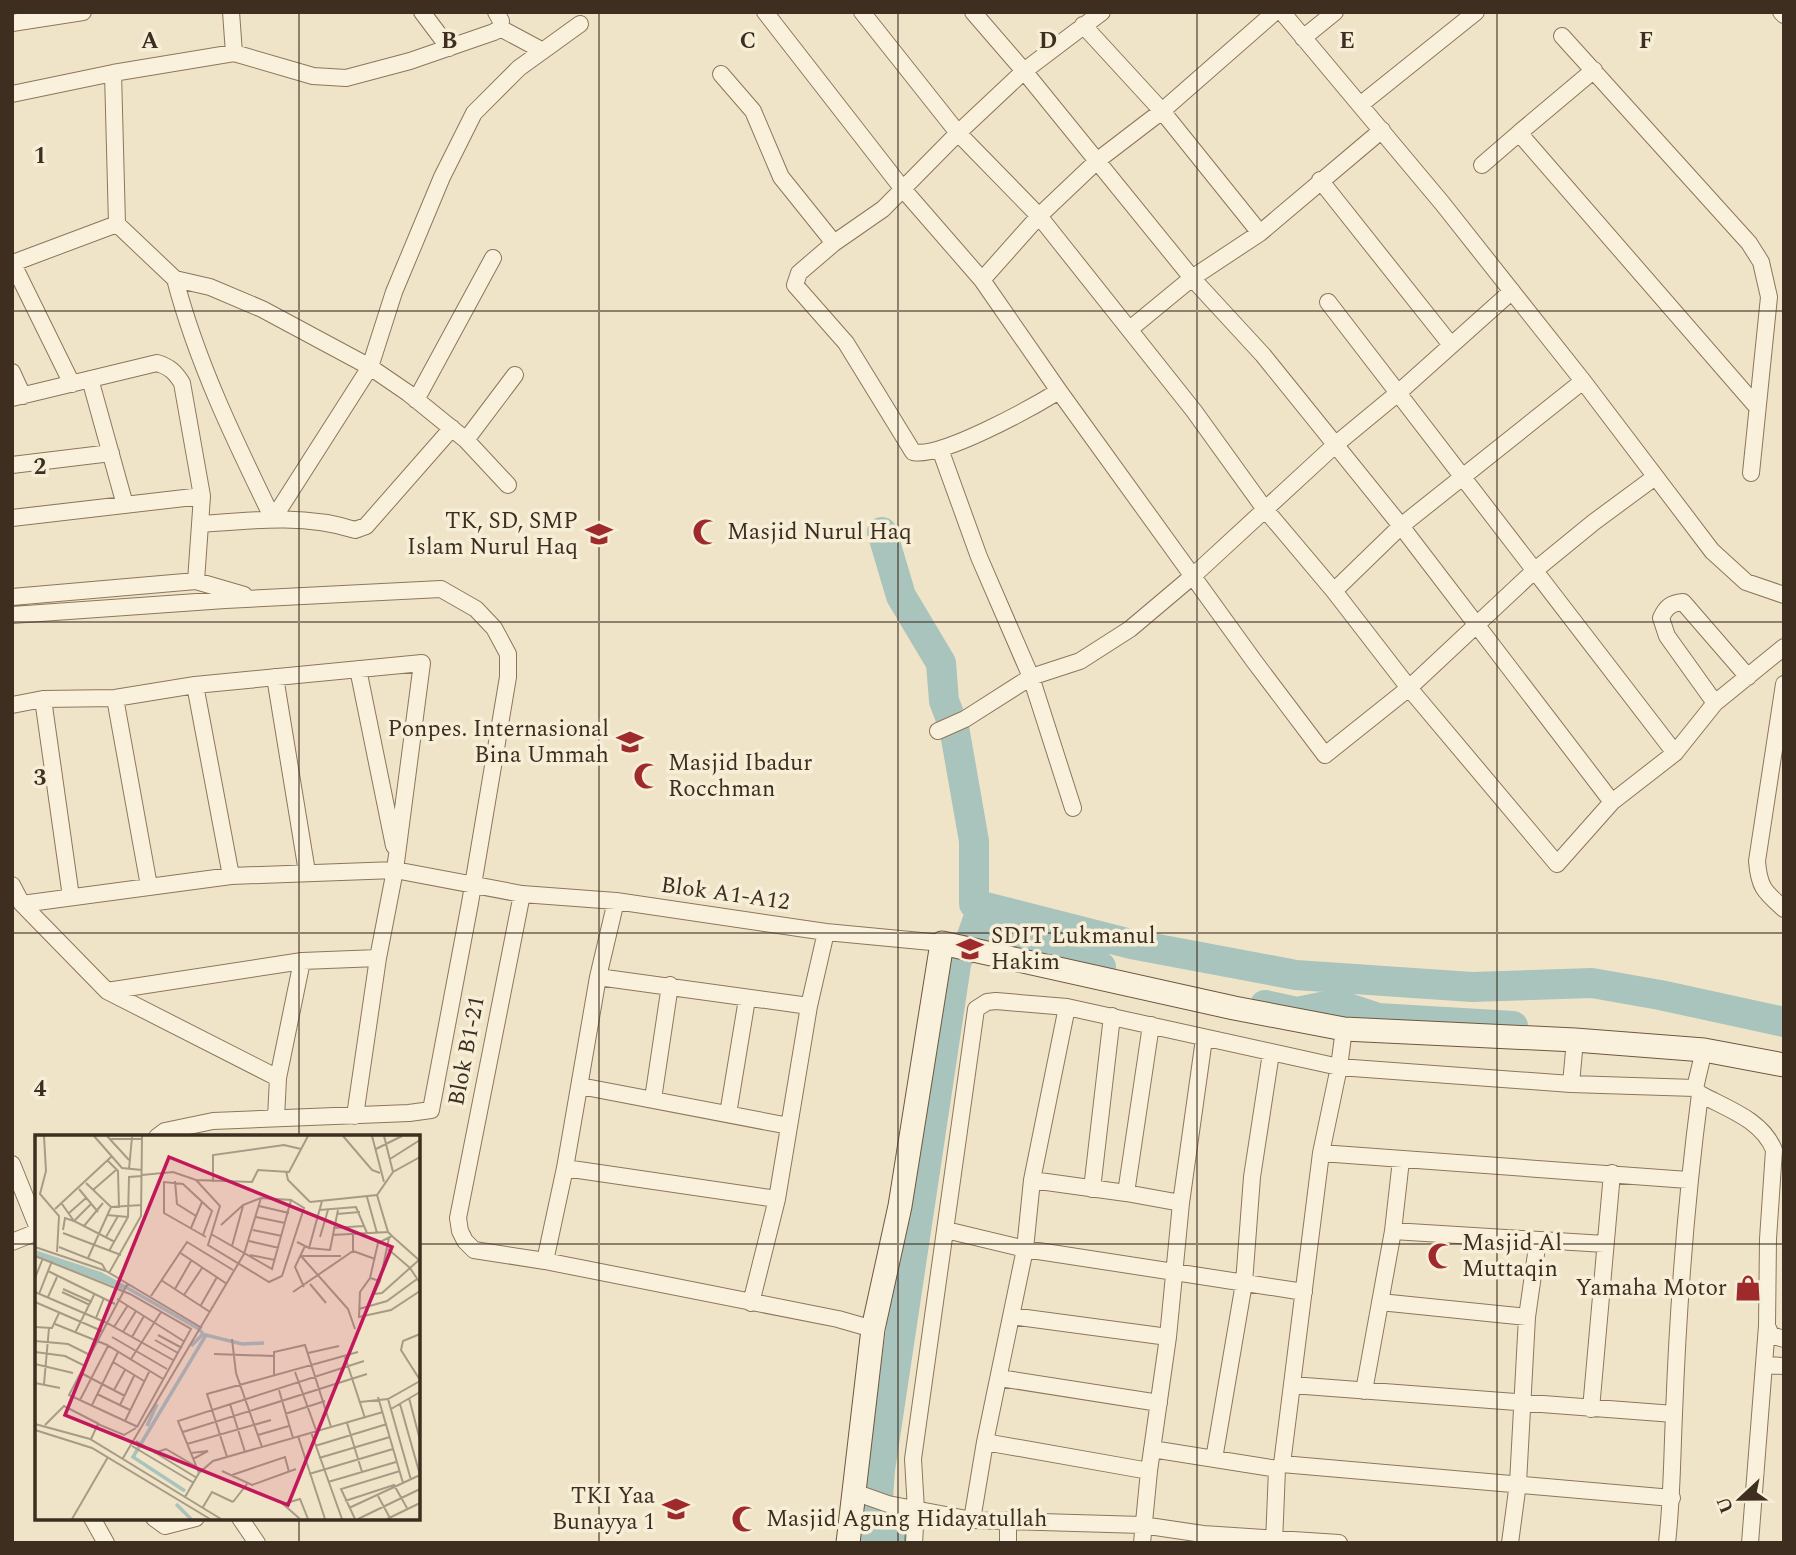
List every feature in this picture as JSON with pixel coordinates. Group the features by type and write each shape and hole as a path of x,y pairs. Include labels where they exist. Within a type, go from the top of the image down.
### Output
{"street":[{"path":"17,19 83,12"},
{"path":"231,12 234,54"},
{"path":"422,12 449,48"},
{"path":"862,12 958,132 1039,216 1130,330 1264,508 1334,591 1409,688 1557,864 1612,802 1675,754 1715,703 1784,647"},
{"path":"973,12 1098,160 1192,278 1264,355 1401,526 1612,802"},
{"path":"1059,391 1025,411 940,449 925,453 913,452 846,343 795,285 799,273 834,243 883,209 958,132 1024,71 1102,12"},
{"path":"982,280 1039,216 1098,160 1161,111 1275,12"},
{"path":"1282,12 1382,130 1512,291 1712,551 1746,583 1784,595"},
{"path":"1303,38 1335,12"},
{"path":"1360,105 1476,12"},
{"path":"768,13 902,188 982,280 1059,391 1325,755 1409,688 1534,570 1655,477"},
{"path":"12,94 113,72 234,54 313,76 346,78 380,70 494,33 498,20 543,51"},
{"path":"273,519 370,367 394,292 442,177 474,113 519,68 580,24"},
{"path":"1083,25 1161,111 1260,233"},
{"path":"1562,36 1749,243 1761,262 1776,306 1758,407 1751,473"},
{"path":"1482,165 1594,70"},
{"path":"113,72 117,224 175,279 210,287 262,309 370,367 452,428 508,485"},
{"path":"720,74 753,111 781,177 834,243"},
{"path":"1130,330 1192,278 1260,233 1382,130"},
{"path":"1519,133 1758,407"},
{"path":"1320,180 1451,345"},
{"path":"72,384 12,262 117,224"},
{"path":"416,400 493,258"},
{"path":"175,279 186,319 233,436 273,519"},
{"path":"943,729 965,719 1031,677 1080,661 1130,629 1512,291"},
{"path":"1328,302 1465,477 1675,754"},
{"path":"12,372 18,397 157,363 176,373 182,383 202,496 196,581"},
{"path":"466,440 514,375"},
{"path":"90,379 125,505"},
{"path":"1334,591 1401,526 1583,381"},
{"path":"202,524 273,519 342,526 355,530 366,526 452,428"},
{"path":"940,449 979,557 1031,677 1073,808"},
{"path":"12,465 111,453"},
{"path":"12,518 202,496"},
{"path":"12,597 196,581 257,598"},
{"path":"12,615 257,598 441,589 476,609 494,628 508,654 508,677 473,884 430,1110 409,1114 213,1121 165,1131 160,1135"},
{"path":"1715,703 1667,636 1661,618 1665,608 1683,602 1748,677"},
{"path":"12,705 43,699 115,698 195,685 422,663 396,865 378,958 355,1116"},
{"path":"358,669 396,865"},
{"path":"275,677 307,872"},
{"path":"1784,684 1757,861 1759,882 1764,891 1784,909"},
{"path":"195,685 230,876"},
{"path":"115,698 149,886"},
{"path":"43,699 71,897"},
{"name":"Blok A1-A12","path":"22,904 230,876 396,865 522,894 616,901 826,932 942,943"},
{"path":"12,885 22,904 107,991 278,1078"},
{"name":"Blok B1-21","path":"522,894 458,1218 460,1231 474,1250 545,1261"},
{"path":"616,901 598,977 565,1168 545,1261 838,1319 873,1329"},
{"path":"751,1303 777,1199 809,1006 826,932"},
{"path":"848,1543 859,1494 873,1329 900,1206 942,943 1343,1035 1704,1051 1783,1063"},
{"path":"107,991 302,961 378,958"},
{"path":"276,1118 278,1078 302,961"},
{"path":"598,977 809,1006"},
{"path":"653,1099 670,985"},
{"path":"728,1114 747,999"},
{"path":"914,1543 916,1510 913,1459 976,1009 987,1002 996,1001 1067,1007 1271,1053 1340,1064 1697,1091 1759,1126 1769,1138 1774,1150 1768,1239 1767,1326 1750,1543"},
{"path":"972,1520 985,1442 1025,1249 1032,1180 1067,1007"},
{"path":"1092,1189 1112,1016"},
{"path":"1126,1193 1151,1025"},
{"path":"1274,1540 1279,1466 1292,1385 1321,1153 1340,1064 1343,1035"},
{"path":"1142,1543 1142,1525 1168,1337 1181,1203 1204,1039"},
{"path":"1572,1081 1575,1046"},
{"path":"1667,1543 1672,1498 1674,1414 1688,1180 1704,1051"},
{"path":"1214,1459 1244,1283 1252,1177 1271,1053"},
{"path":"580,1086 789,1126"},
{"path":"1321,1153 1688,1180"},
{"path":"1364,1391 1393,1231 1401,1160"},
{"path":"12,1164 35,1221"},
{"path":"565,1168 777,1199"},
{"path":"1591,1409 1612,1173"},
{"path":"1032,1180 1181,1203"},
{"path":"946,1230 1025,1249 1304,1292"},
{"path":"1393,1231 1605,1244"},
{"path":"12,1242 35,1233"},
{"path":"1510,1543 1518,1483 1527,1317 1538,1240"},
{"path":"1380,1302 1527,1317"},
{"path":"1011,1317 1168,1337"},
{"path":"1767,1326 1771,1335 1784,1339"},
{"path":"1764,1365 1784,1366"},
{"path":"1000,1378 1159,1403"},
{"path":"1292,1385 1674,1414"},
{"path":"985,1442 1149,1471"},
{"path":"1152,1449 1279,1466 1518,1483 1672,1498"},
{"path":"859,1494 888,1504 972,1520 1142,1525 1203,1538 1339,1543"},
{"path":"93,1520 106,1543"},
{"path":"157,1520 165,1525 187,1520"},
{"path":"241,1520 257,1543"},
{"path":"1008,1520 1008,1543"}],"water":[{"path":"870,1495 907,1502 905,1543 865,1543"}],"waterway":[{"path":"882,532 901,596 941,663 944,701 954,727 974,841 974,904 1131,944 1296,975 1472,987 1592,983 1784,1022"},
{"path":"875,1543 880,1470 957,958 968,947 978,919 1064,959 1101,967"},
{"path":"1265,1005 1297,1012 1336,1004 1378,1018 1513,1026"}],"place":[{"name":"Masjid Nurul Haq","path":"706,532"},
{"name":"TK, SD, SMP Islam Nurul Haq","path":"599,534"},
{"name":"Ponpes. Internasional Bina Ummah","path":"630,742"},
{"name":"Masjid Ibadur Rocchman","path":"647,776"},
{"name":"SDIT Lukmanul Hakim","path":"970,949"},
{"name":"Masjid Al Muttaqin","path":"1441,1256"},
{"name":"Yamaha Motor","path":"1748,1288"},
{"name":"TKI Yaa Bunayya 1","path":"676,1509"},
{"name":"Masjid Agung Hidayatullah","path":"745,1519"}]}
